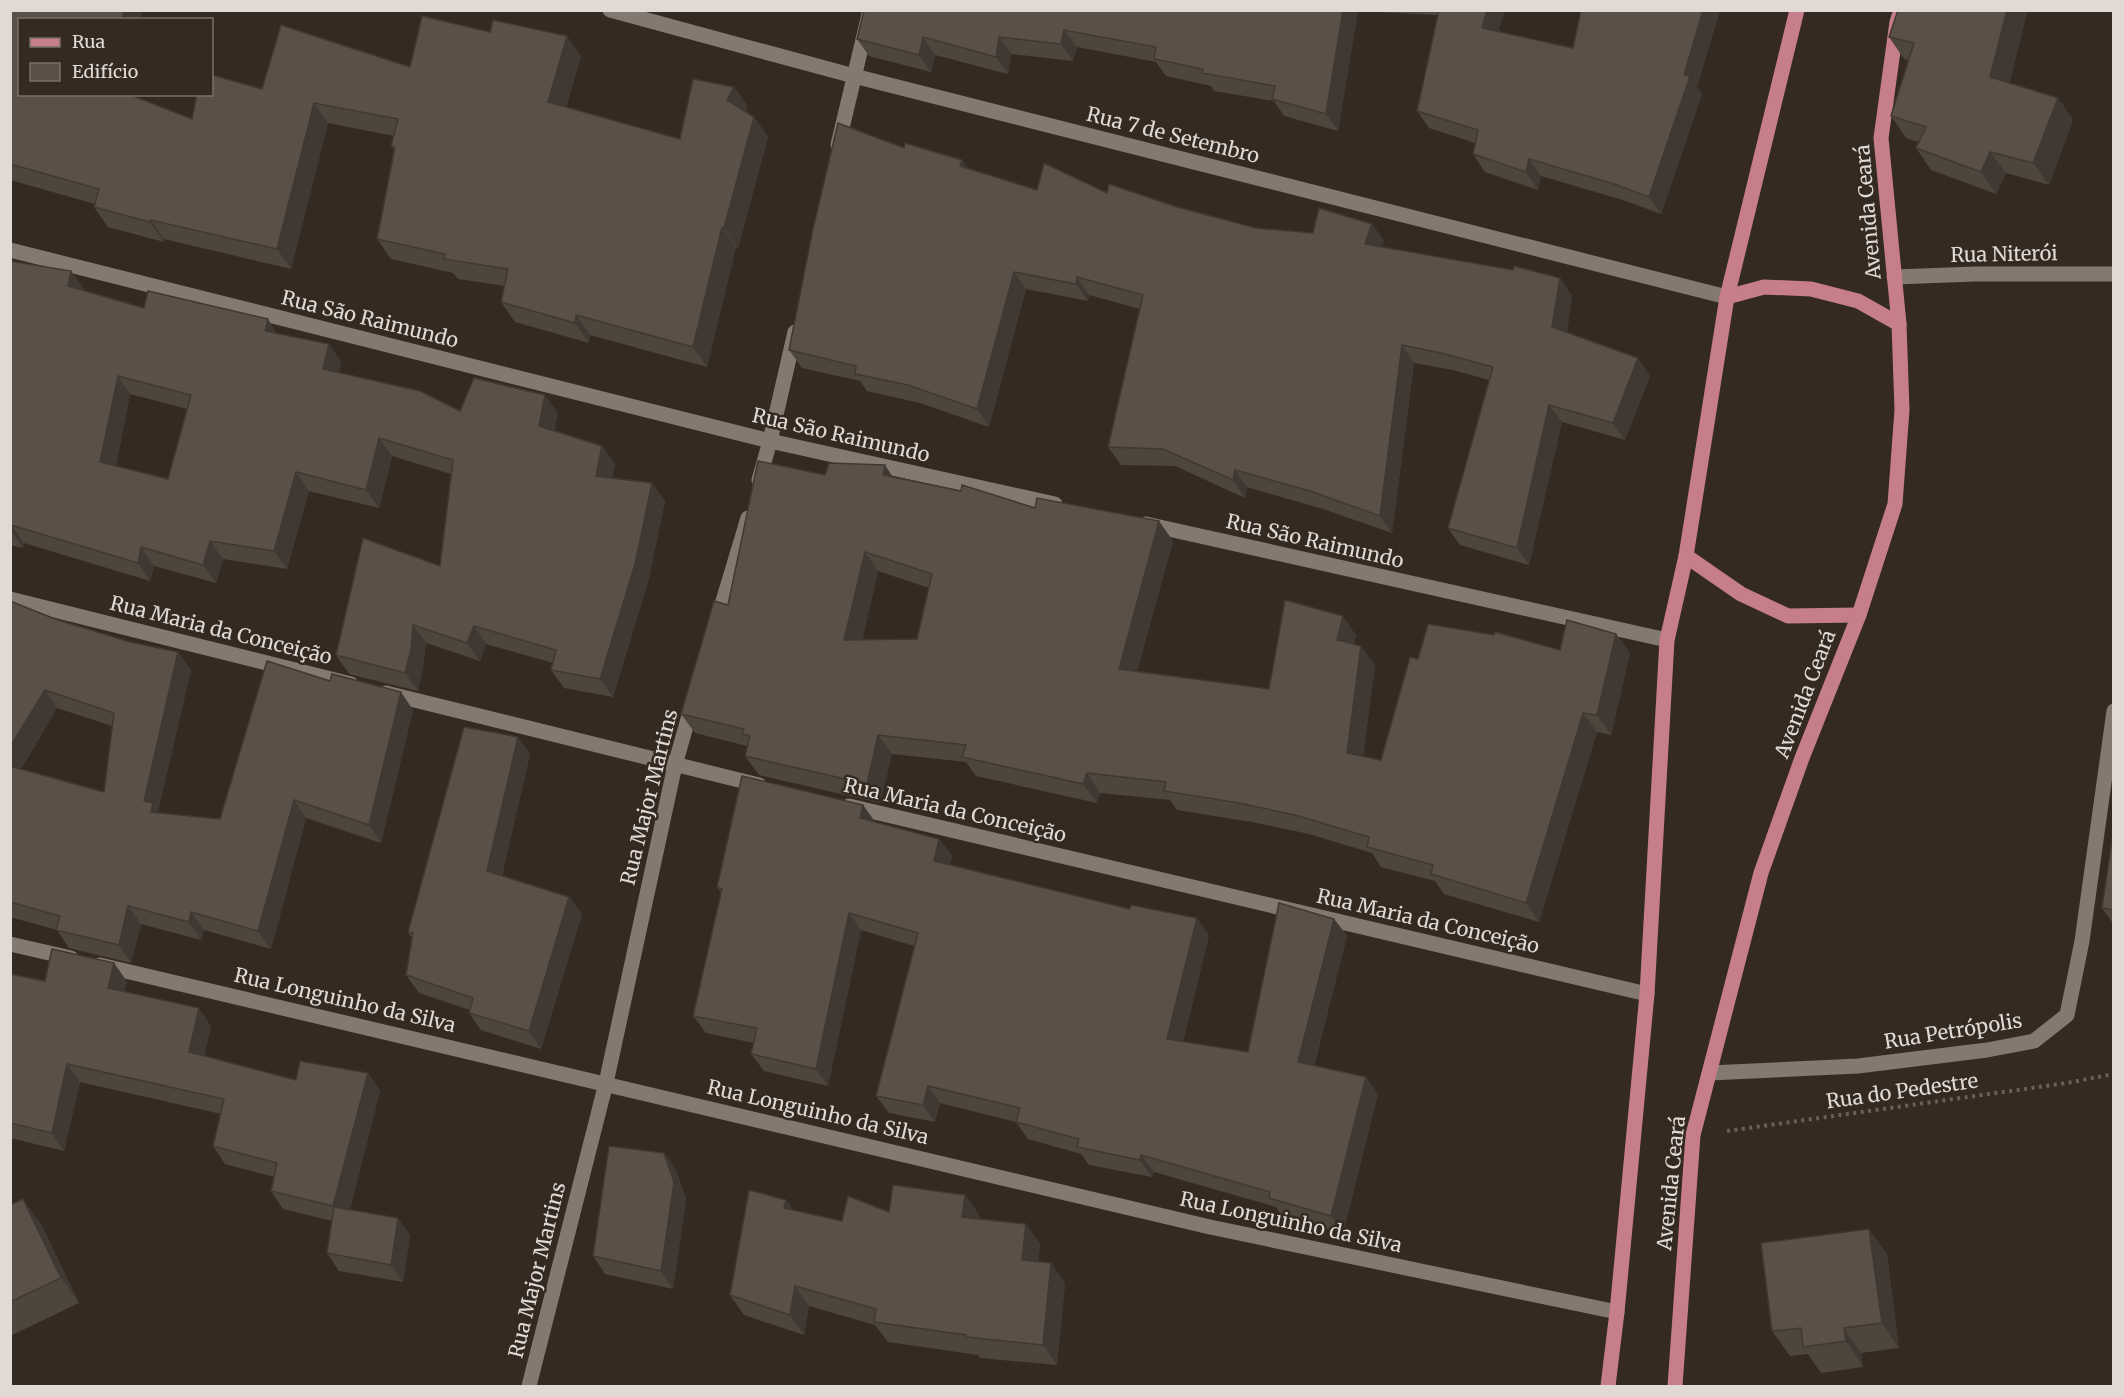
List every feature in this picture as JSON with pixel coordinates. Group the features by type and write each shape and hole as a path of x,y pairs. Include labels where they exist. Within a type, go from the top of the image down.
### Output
{"main road":[{"name":"Avenida Ceará","path":"1608,1386 1647,994 1667,640 1686,556 1727,297 1797,10"},
{"name":"Avenida Ceará","path":"1675,1386 1693,1135 1761,873 1802,758 1859,615 1894,504 1902,410 1899,324 1881,138 1901,10"},
{"path":"1727,297 1764,287 1811,289 1858,301 1899,324"},
{"path":"1686,556 1741,594 1788,616 1859,615"}],"street":[{"name":"Rua 7 de Setembro","path":"610,10 854,76 1727,297"},
{"path":"836,156 870,10"},
{"name":"Rua São Raimundo","path":"10,250 770,441 1073,508"},
{"name":"Rua Niterói","path":"1894,277 1976,274 2114,274"},
{"path":"714,631 770,441 799,315"},
{"name":"Rua São Raimundo","path":"1131,521 1667,640"},
{"name":"Rua Maria da Conceição","path":"10,599 779,790"},
{"name":"Rua Major Martins","path":"529,1386 606,1083 675,765 698,687"},
{"name":"Rua Petrópolis","path":"1709,1073 1858,1066 1987,1050 2034,1041 2067,1015 2082,941 2114,711"},
{"name":"Rua Maria da Conceição","path":"837,803 1647,994"},
{"name":"Rua Longuinho da Silva","path":"10,944 1210,1227 1617,1312"}],"path":[{"name":"Rua do Pedestre","path":"1693,1135 2067,1083 2114,1074"}],"building":[{"path":"10,10 124,10 122,18 18,18 18,96 133,96 192,119 197,96 213,96 213,75 262,89 281,25 410,67 422,16 490,32 493,20 567,36 548,102 680,139 693,79 734,87 727,100 754,117 724,228 722,227 693,347 576,315 575,323 501,302 508,269 444,259 445,254 377,239 395,147 391,146 398,119 314,103 277,249 151,220 150,222 94,207 99,189 10,164"},
{"path":"864,10 1343,10 1326,114 1272,99 1275,86 1202,73 1203,69 1154,59 1156,47 1064,30 1061,44 999,37 996,57 923,37 919,55 857,39"},
{"path":"1439,10 1487,10 1482,28 1573,48 1581,10 1703,10 1684,75 1690,76 1649,197 1614,184 1529,159 1526,172 1473,154 1478,130 1417,111"},
{"path":"1898,10 2007,10 1990,77 2058,98 2033,163 1990,152 1981,172 1916,148 1926,127 1891,116 1914,43 1889,37"},
{"path":"838,123 904,148 905,143 962,160 960,166 1037,190 1044,163 1107,193 1109,184 1177,207 1256,228 1313,233 1319,208 1372,224 1365,244 1513,270 1514,266 1560,278 1552,327 1638,358 1613,423 1549,405 1517,548 1448,528 1493,367 1441,353 1402,345 1380,516 1310,491 1235,470 1233,480 1163,449 1108,447 1143,295 1077,277 1076,284 1014,272 977,409 908,385 855,374 856,366 789,350 813,229"},
{"path":"10,261 71,271 68,286 144,308 148,291 268,319 265,331 329,344 323,369 420,391 460,411 474,378 545,395 539,426 602,446 596,476 652,483 635,564 600,679 551,670 556,650 474,626 467,643 413,625 411,650 405,673 336,655 363,538 440,566 453,460 379,438 366,490 296,472 274,551 210,541 203,565 141,547 138,563 11,525 10,529","holes":["118,376 191,395 168,479 100,462"]},
{"path":"758,461 825,475 829,463 885,465 883,475 961,491 962,485 1035,508 1037,498 1159,521 1119,669 1269,689 1285,600 1343,616 1337,640 1361,646 1347,753 1381,760 1410,657 1418,659 1428,624 1494,635 1495,632 1560,650 1567,620 1616,634 1597,715 1583,713 1526,903 1431,874 1433,865 1367,847 1369,837 1295,815 1164,791 1166,782 1087,773 1083,784 962,757 966,745 878,735 867,784 745,756 750,736 742,734 744,729 681,714 714,601 728,605","holes":["865,552 932,574 917,639 844,640"]},
{"path":"10,601 55,619 130,642 178,652 144,801 153,803 151,812 220,819 267,661 330,681 332,674 401,692 369,825 294,800 258,931 191,912 189,922 128,906 119,945 56,930 60,916 10,902 10,766 104,792 114,713 45,690 10,747"},
{"path":"464,727 518,737 487,871 569,897 529,1031 469,1013 473,998 406,975 413,933 408,932"},
{"path":"742,776 863,805 860,818 939,839 934,861 1130,909 1131,905 1197,918 1167,1039 1248,1052 1279,903 1334,919 1298,1062 1366,1077 1331,1216 1269,1198 1270,1192 1141,1155 1140,1160 1077,1147 1079,1139 1016,1122 1020,1108 928,1086 923,1105 876,1096 918,933 849,913 816,1069 751,1054 757,1028 693,1016 722,889 717,887"},
{"path":"2114,827 2114,910 2102,908"},
{"path":"52,949 114,963 108,988 199,1008 189,1052 296,1080 300,1061 368,1073 333,1206 271,1191 277,1163 213,1146 224,1099 67,1064 52,1133 10,1123 10,974 45,981"},
{"path":"609,1146 664,1153 674,1182 661,1271 593,1256"},
{"path":"893,1185 965,1195 962,1217 1026,1224 1022,1260 1051,1263 1043,1345 966,1337 966,1335 874,1322 876,1309 795,1286 790,1315 730,1295 749,1190 786,1200 784,1208 842,1221 848,1196 889,1212"},
{"path":"23,1199 61,1278 10,1302 10,1205"},
{"path":"334,1207 398,1218 391,1265 327,1253"},
{"path":"1869,1229 1882,1323 1844,1328 1846,1341 1803,1347 1801,1328 1772,1331 1761,1243"}]}
